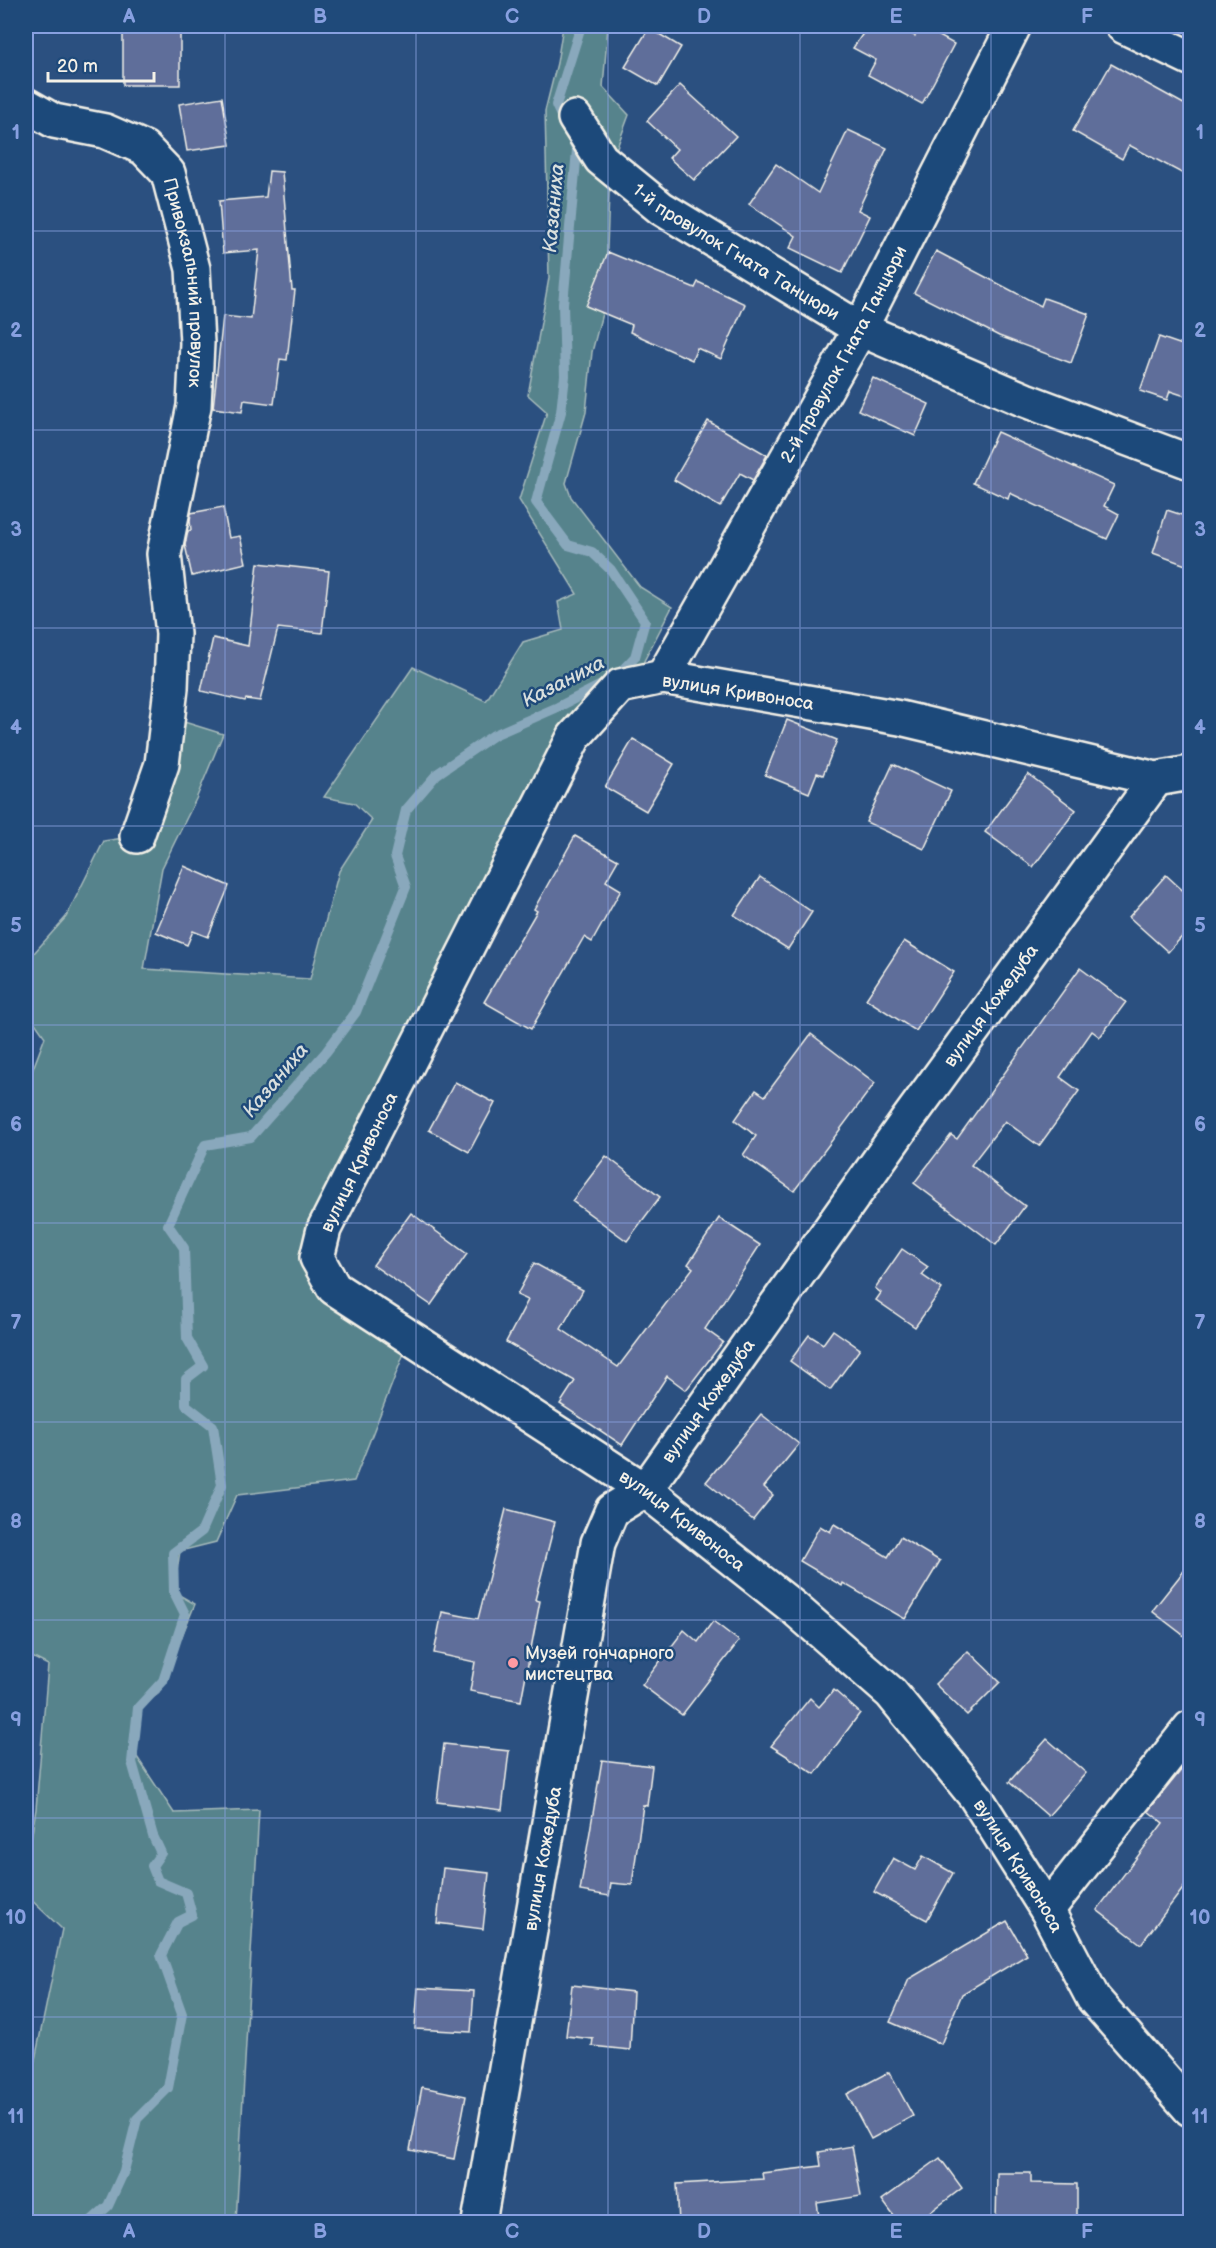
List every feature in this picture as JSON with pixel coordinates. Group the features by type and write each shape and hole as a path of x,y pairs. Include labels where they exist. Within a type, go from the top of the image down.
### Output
{"street":[{"name":"2-й провулок Гната Танцюри","path":"663,677 860,328 1014,26"},
{"path":"1123,26 1191,58"},
{"name":"Привокзальний провулок","path":"26,105 54,122 105,131 144,148 168,173 193,269 197,343 194,406 164,554 172,634 171,688 162,765 137,836"},
{"name":"1-й провулок Гната Танцюри","path":"575,118 601,159 660,208 860,328 1025,400 1191,462"},
{"name":"вулиця Кривоноса","path":"1191,772 1156,779 900,718 663,677 620,686 574,736 324,1229 317,1258 334,1288 645,1490 794,1608 891,1694 975,1796 1047,1910 1093,1998 1191,2109"},
{"name":"вулиця Кожедуба","path":"479,2223 598,1543 612,1510 645,1490 906,1122 1156,779"},
{"path":"1047,1910 1191,1728"}],"green space":[{"path":"563,26 608,26 603,87 629,115 610,166 605,302 592,352 586,412 566,483 571,497 640,587 672,607 632,684 574,737 317,1258 410,1338 354,1481 237,1495 216,1542 180,1551 174,1592 195,1604 158,1694 138,1708 137,1757 174,1813 259,1810 236,2222 112,2222 52,2218 26,2221 26,2103 62,1929 26,1895 26,1870 36,1809 48,1665 26,1654 26,1087 45,1037 26,1010 26,962 66,917 104,841 137,836 168,717 223,734 196,799 162,868 144,969 310,979 339,871 372,820 354,803 324,797 413,667 486,701 523,642 563,630 558,602 577,594 519,500 547,412 528,395 549,278 545,111"}],"building":[{"path":"123,26 180,26 180,85 123,85"},
{"path":"868,26 895,26 915,36 921,26 954,44 922,104 868,75 876,60 853,48"},
{"path":"649,28 681,47 658,86 625,67"},
{"path":"1111,64 1191,108 1191,178 1129,145 1122,159 1073,131"},
{"path":"680,85 736,136 694,180 669,158 677,149 647,121"},
{"path":"222,97 230,145 187,151 179,104"},
{"path":"848,130 887,148 858,210 870,216 842,273 790,248 796,236 749,204 776,164 818,193"},
{"path":"269,171 282,172 292,290 295,290 287,360 280,359 274,404 244,400 242,412 213,408 223,316 251,319 259,250 223,253 219,201 266,197"},
{"path":"936,251 1041,306 1044,298 1089,314 1071,363 999,336 914,293"},
{"path":"608,252 695,288 698,282 745,304 721,359 697,348 692,360 630,332 632,325 586,306"},
{"path":"1159,337 1191,348 1191,398 1170,391 1167,400 1140,391"},
{"path":"873,378 929,404 915,436 858,410"},
{"path":"708,421 767,455 753,480 740,473 720,507 674,480"},
{"path":"997,432 1114,485 1104,506 1119,514 1107,539 1010,493 1008,499 973,483"},
{"path":"223,507 229,538 240,536 246,563 192,576 185,545 188,531 191,530 191,513"},
{"path":"1167,510 1191,518 1191,567 1153,553"},
{"path":"258,563 329,571 322,633 278,628 260,701 246,699 245,701 201,691 213,638 248,646"},
{"path":"787,720 837,740 823,775 817,773 809,793 765,775"},
{"path":"633,739 674,764 646,811 605,787"},
{"path":"893,764 951,791 924,849 866,822"},
{"path":"1028,774 1076,810 1033,867 985,832"},
{"path":"575,836 618,860 606,881 621,890 592,942 584,937 531,1029 484,1002 537,911 534,909"},
{"path":"184,866 229,886 208,937 193,931 187,945 156,932"},
{"path":"1166,875 1191,898 1191,927 1168,952 1129,917"},
{"path":"760,877 812,912 788,949 734,915"},
{"path":"904,941 954,972 916,1031 866,999"},
{"path":"1080,968 1126,1002 1100,1037 1092,1031 1060,1077 1079,1091 1039,1146 1005,1121 971,1165 1025,1206 996,1245 914,1183 951,1135 957,1139"},
{"path":"811,1034 875,1083 794,1191 743,1155 756,1136 735,1120 756,1090 765,1096"},
{"path":"455,1082 495,1103 469,1152 429,1130"},
{"path":"606,1156 660,1197 627,1241 572,1201"},
{"path":"411,1213 467,1254 431,1305 373,1265"},
{"path":"719,1218 760,1245 705,1329 723,1342 686,1390 667,1376 622,1445 560,1404 575,1381 506,1342 528,1300 517,1295 534,1263 583,1290 561,1329 618,1367 693,1268 688,1264"},
{"path":"902,1249 928,1267 922,1275 942,1289 915,1327 876,1300 881,1293 875,1288"},
{"path":"833,1330 860,1349 830,1390 790,1361 809,1335 823,1344"},
{"path":"761,1414 799,1444 764,1487 773,1495 753,1520 706,1482"},
{"path":"506,1509 555,1522 535,1600 540,1601 521,1701 470,1691 475,1662 434,1653 442,1612 478,1619"},
{"path":"834,1524 888,1557 900,1537 940,1561 905,1619 800,1561 820,1526 830,1532"},
{"path":"1191,1562 1191,1641 1152,1611"},
{"path":"713,1621 739,1641 682,1715 642,1685 684,1630 698,1642"},
{"path":"968,1651 1000,1682 967,1715 935,1684"},
{"path":"834,1690 860,1713 815,1774 771,1746 810,1698 819,1707"},
{"path":"1047,1739 1086,1773 1048,1816 1009,1782"},
{"path":"444,1744 509,1751 502,1810 437,1802"},
{"path":"1191,1758 1191,1878 1141,1944 1097,1910 1163,1823 1148,1811"},
{"path":"602,1760 652,1766 647,1806 643,1805 632,1885 611,1883 609,1896 580,1891"},
{"path":"923,1856 953,1873 927,1920 874,1892 893,1858 915,1870"},
{"path":"443,1868 489,1873 483,1929 437,1923"},
{"path":"1007,1921 1027,1955 962,1994 941,2044 890,2022 909,1979"},
{"path":"572,1985 633,1992 630,2050 592,2046 593,2039 566,2036"},
{"path":"418,1988 474,1991 471,2032 415,2029"},
{"path":"889,2072 913,2116 871,2139 847,2094"},
{"path":"422,2087 466,2096 454,2159 410,2150"},
{"path":"852,2146 861,2196 817,2203 820,2223 679,2223 677,2184 763,2179 762,2173 821,2166 819,2152"},
{"path":"940,2158 962,2188 916,2223 899,2223 882,2200"},
{"path":"997,2173 1031,2173 1031,2183 1077,2184 1077,2223 996,2223"}],"waterway":[{"name":"Казаниха","path":"565,124 556,105 581,26"},
{"name":"Казаниха","path":"91,2221 108,2206 124,2171 137,2119 168,2088 182,2014 161,1955 178,1922 192,1915 186,1893 158,1881 152,1866 161,1853 153,1836 132,1762 138,1708 163,1681 185,1614 174,1592 173,1553 202,1531 222,1485 213,1426 186,1405 186,1379 203,1366 187,1338 184,1248 168,1225 205,1145 251,1137 326,1052 356,1012 406,887 395,856 406,810 437,774 494,735 558,707 615,678 635,657 645,621 611,570 592,552 568,545 536,502 561,412 565,376 563,304 577,150 572,139"}],"place":[{"name":"Музей гончарного мистецтва","path":"513,1663"}]}
